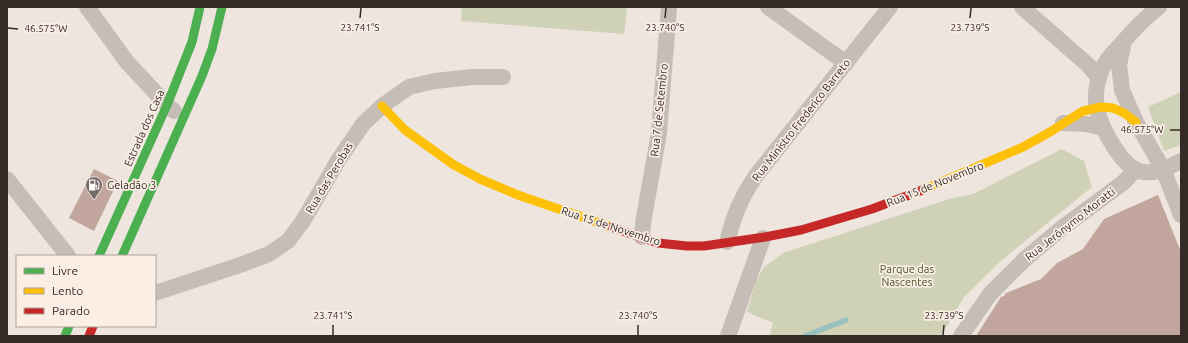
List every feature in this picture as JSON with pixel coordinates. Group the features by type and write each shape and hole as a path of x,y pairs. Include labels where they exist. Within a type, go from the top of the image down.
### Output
{"street":[{"path":"87,7 127,62 168,105 183,118"},
{"name":"Estrada dos Casa","path":"99,255 168,105 192,42 200,7"},
{"path":"122,255 212,49 222,7"},
{"name":"Rua 7 de Setembro","path":"642,237 643,223 659,133 669,7"},
{"path":"768,7 846,63"},
{"name":"Rua Ministro Frederico Barreto","path":"727,242 733,219 742,198 755,177 890,7"},
{"path":"1022,7 1088,65 1099,78"},
{"path":"1159,7 1140,23 1110,55 1099,78 1096,96 1097,108 1103,128 1121,156 1128,165 1135,170 1150,172 1163,169 1181,161"},
{"path":"1124,41 1120,65 1120,79 1125,98 1136,122 1163,169 1181,215"},
{"name":"Rua das Perobas","path":"156,293 269,254 288,242 303,221 339,160 363,124 382,106 409,88 435,81 472,77 503,77"},
{"name":"Rua 15 de Novembro","path":"382,106 405,130 454,165 480,179 518,195 658,243 680,246 703,246 763,238 806,230 886,204 1011,153 1080,112 1108,107 1121,110 1136,122"},
{"path":"1063,123 1086,124 1103,128"},
{"name":"Rua Jerônymo Moratti","path":"960,336 990,294 1025,259 1062,228 1124,182 1135,170"},
{"path":"7,179 67,255"},
{"path":"728,336 763,238"}],"green space":[{"path":"462,7 627,7 624,34 461,21"},
{"path":"1181,92 1181,145 1164,151 1148,107"},
{"name":"Parque das Nascentes","path":"1062,149 1084,161 1092,187 1003,259 964,297 941,336 770,336 773,323 747,312 756,281 764,267 783,253 949,199 973,194"}],"building":[{"name":"Geladão 3","path":"94,169 118,181 94,231 69,218"},
{"path":"1158,195 1181,252 1181,336 976,336 1001,297 1006,293 1041,279 1057,263 1083,249 1104,219"}],"waterway":[{"path":"805,336 846,320"}],"traffic: fast":[{"path":"99,255 167,105 192,42 200,7"},
{"path":"122,255 202,76 212,49 222,7"},
{"path":"65,336 69,327"}],"traffic: slow":[{"path":"382,106 405,130 454,165 480,179 518,195 611,227"},
{"path":"925,189 1023,147 1083,111 1101,107 1113,108 1124,113 1136,122"}],"traffic: jam":[{"path":"611,227 658,243 704,246 801,230 872,209 925,189"},
{"path":"89,336 93,327"}],"place":[{"name":"Geladão 3","path":"94,200"}]}
